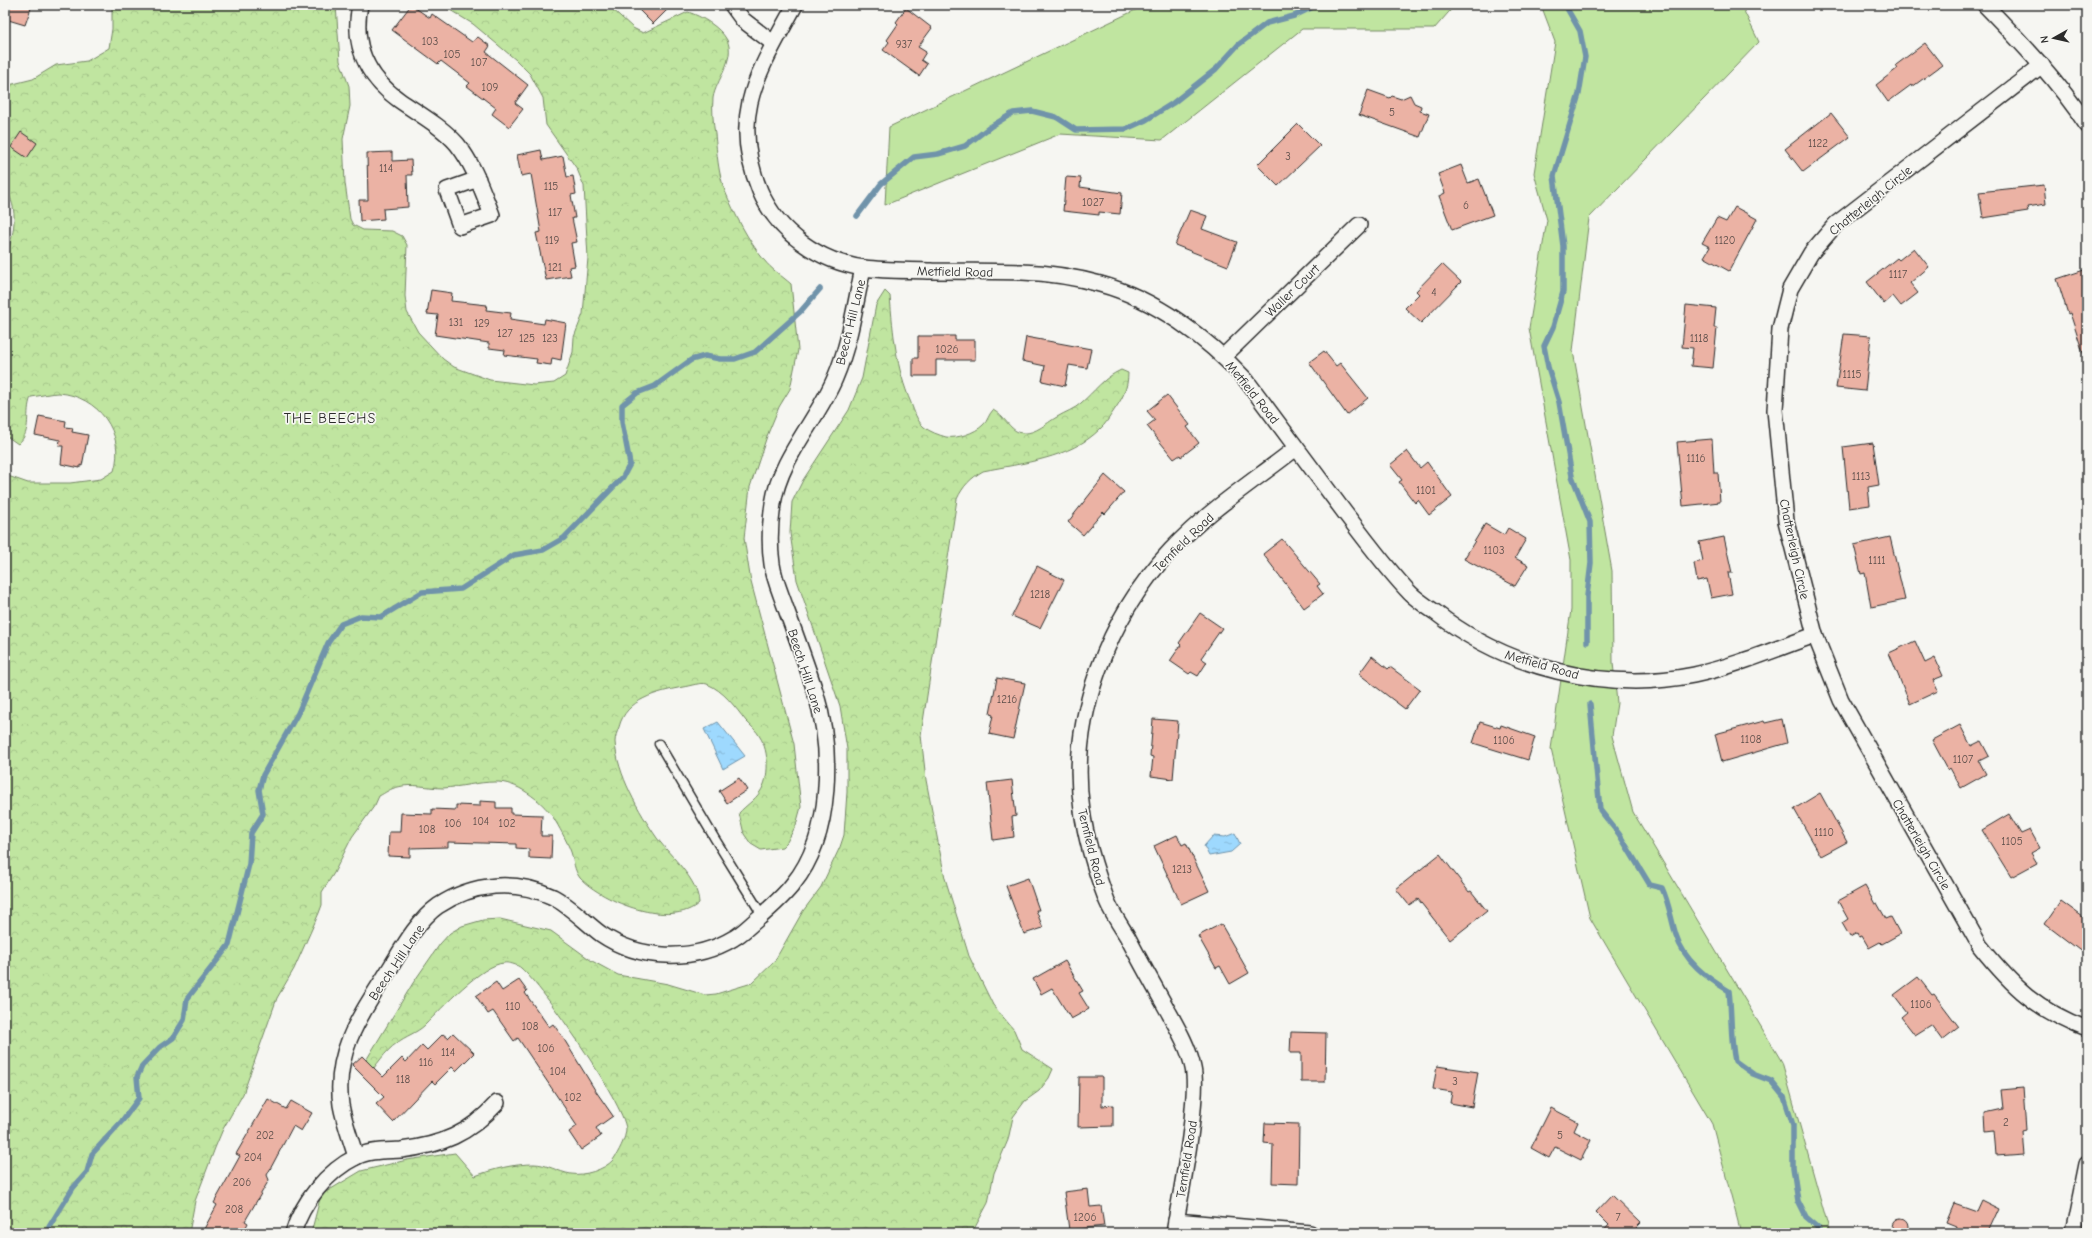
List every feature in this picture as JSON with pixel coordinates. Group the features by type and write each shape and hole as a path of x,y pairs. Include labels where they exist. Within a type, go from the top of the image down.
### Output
{"street":[{"path":"360,5 357,24 359,45 367,65 379,82 398,99 440,128 456,144 474,168 478,179"},
{"path":"732,5 743,20 773,43"},
{"name":"Metfield Road","path":"795,5 773,43 753,86 747,112 746,142 752,172 765,202 785,228 808,247 834,260 863,268 887,270 1024,272 1073,278 1101,284 1124,292 1173,318 1224,356 1246,380 1383,562 1410,594 1447,622 1481,644 1515,659 1581,676 1618,680 1661,680 1695,675 1731,665 1815,635"},
{"path":"1985,5 2042,64 2072,103 2087,126"},
{"name":"Chatterleigh Circle","path":"2042,64 1836,224 1811,253 1790,289 1780,330 1775,410 1786,521 1815,635 1841,700 1980,946 2004,976 2030,1000 2047,1011 2087,1029"},
{"name":"Waller Court","path":"1224,356 1359,225"},
{"name":"Beech Hill Lane","path":"356,1157 341,1106 340,1082 344,1053 356,1022 416,929 436,907 466,891 497,885 526,887 556,898 602,934 626,948 649,954 679,956 708,951 735,938 762,915 794,884 810,856 820,824 827,778 825,736 816,694 772,567 770,533 774,499 788,460 820,407 835,378 848,341 863,268"},
{"name":"Temfield Road","path":"1175,1227 1192,1127 1195,1090 1193,1069 1180,1032 1108,903 1097,872 1082,808 1080,774 1086,716 1093,687 1106,650 1122,616 1144,581 1171,550 1200,521 1296,448"},
{"path":"293,1233 310,1198 333,1172 356,1157 379,1151 429,1145 443,1140 466,1131 482,1119 497,1103"},
{"path":"2073,1233 2087,1164"},
{"path":"1175,1227 1310,1233"}],"lane":[{"path":"659,744 762,915"}],"green space":[{"path":"112,5 336,5 340,61 349,86 350,106 343,139 345,183 350,219 353,225 363,230 392,231 402,236 407,245 405,296 407,312 418,332 443,359 454,367 490,380 534,385 554,383 565,376 573,352 574,337 583,314 588,258 584,186 577,169 546,125 543,98 530,74 516,60 473,24 445,7 437,5 608,5 633,28 643,33 688,12 699,16 710,23 724,35 729,47 729,55 713,98 713,121 721,177 733,209 758,253 773,269 791,284 798,350 790,389 779,407 767,436 750,487 744,538 751,582 794,744 801,807 796,825 787,842 782,847 761,850 751,844 744,834 739,813 755,798 763,786 767,772 767,757 763,743 757,733 729,700 719,691 707,684 695,684 663,691 635,703 623,717 615,740 624,780 636,805 657,838 683,869 694,885 699,903 687,910 672,913 655,913 638,909 604,896 591,887 578,875 572,855 563,834 553,817 535,798 519,788 503,783 489,782 443,788 409,785 388,791 379,796 375,805 352,837 334,873 322,892 322,905 319,913 294,969 277,998 243,1094 223,1129 215,1148 195,1201 189,1233 5,1233 5,475 28,483 70,483 101,479 114,471 117,457 116,443 112,430 106,419 97,409 86,401 59,393 31,397 28,409 27,428 23,439 18,444 5,435 5,257 13,232 14,214 13,205 5,189 5,86 33,79 56,65 87,61 109,48 112,29"},
{"path":"1146,5 1455,5 1434,29 1302,29 1162,140 1060,134 885,205 889,127"},
{"path":"1541,5 1741,5 1759,42 1589,218 1573,351 1612,571 1613,662 1617,703 1612,736 1633,812 1782,1062 1830,1233 1741,1233 1712,1124 1590,918 1551,749 1571,610 1571,560 1529,328 1547,220 1534,173 1555,42"},
{"path":"885,291 890,296 894,337 899,364 913,409 924,427 940,435 955,437 971,433 985,423 993,410 1018,432 1029,433 1039,429 1079,405 1104,381 1115,373 1121,370 1128,373 1126,389 1119,403 1104,426 1088,439 1075,447 1045,458 983,471 968,483 957,499 921,735 926,780 945,878 969,956 993,1005 1014,1030 1022,1049 1053,1069 1049,1078 1039,1091 1025,1101 1013,1117 1008,1140 994,1173 988,1203 972,1233 311,1233 321,1195 361,1171 407,1160 455,1153 475,1176 504,1167 534,1164 543,1165 566,1173 582,1174 594,1172 609,1164 615,1157 625,1137 626,1129 622,1115 598,1072 563,1020 532,979 521,968 513,964 506,963 495,965 462,988 422,1028 393,1046 367,1077 365,1062 413,983 440,944 450,933 462,926 483,920 500,919 551,931 592,961 618,975 668,984 705,995 716,994 752,983 774,962 803,911 821,887 844,835 847,792 847,749 840,706 797,580 790,533 792,502 803,480 849,410 862,378 876,305"}],"water":[{"path":"718,722 745,756 723,769 704,729"},
{"path":"1235,833 1240,844 1231,852 1209,856 1204,846 1213,836 1225,837"}],"building":[{"path":"5,5 32,5 25,25 5,19"},
{"path":"411,5 430,18 432,14 472,42 478,37 490,46 486,52 528,85 515,103 523,109 509,127 492,114 496,108 467,86 470,83 441,61 438,64 392,30"},
{"path":"634,5 672,5 653,24"},
{"path":"906,8 932,28 918,47 926,52 921,60 927,64 919,76 883,50 889,42 887,40 898,24 896,22"},
{"path":"1925,43 1942,65 1888,102 1876,85 1898,68 1896,65"},
{"path":"1368,90 1390,98 1392,96 1401,99 1410,95 1414,103 1421,106 1420,111 1429,114 1420,137 1359,115"},
{"path":"1831,113 1850,137 1803,172 1785,149"},
{"path":"1298,124 1320,146 1278,186 1257,165"},
{"path":"21,132 37,143 27,158 11,147"},
{"path":"541,150 543,160 563,156 567,177 573,176 576,194 571,195 575,218 572,218 577,242 571,243 575,266 569,267 571,276 546,280 536,233 541,232 531,174 521,176 517,155"},
{"path":"392,152 392,161 411,160 412,175 407,175 408,207 383,209 384,219 360,221 359,200 368,200 367,153"},
{"path":"1461,165 1468,183 1479,179 1493,215 1452,230 1439,196 1445,193 1438,174"},
{"path":"1066,177 1081,178 1080,187 1122,193 1120,214 1099,212 1099,215 1063,211"},
{"path":"2044,185 2046,204 2027,207 2028,211 1983,218 1979,192"},
{"path":"1735,207 1757,219 1729,271 1704,257 1710,247 1702,243 1717,218 1726,222"},
{"path":"1190,210 1207,216 1202,229 1237,242 1228,266 1175,245"},
{"path":"1914,248 1929,267 1910,283 1918,293 1901,306 1893,296 1884,304 1867,282 1897,258 1899,260"},
{"path":"1442,264 1461,282 1421,323 1405,308 1419,294 1416,291"},
{"path":"2084,270 2087,281 2087,356 2084,356 2070,313 2068,314 2057,279"},
{"path":"431,290 452,293 451,301 487,305 486,310 511,313 510,319 544,324 545,319 566,323 561,360 552,358 551,365 536,363 537,359 504,355 505,350 489,348 489,343 435,335 438,315 427,314"},
{"path":"1686,305 1716,308 1714,328 1717,328 1713,368 1691,366 1693,348 1682,347"},
{"path":"1844,334 1871,336 1865,391 1836,388"},
{"path":"918,336 955,336 955,340 975,340 975,360 936,360 936,376 913,376 913,358 918,358"},
{"path":"1026,337 1091,349 1087,368 1069,365 1065,386 1042,381 1045,366 1022,361"},
{"path":"1324,351 1336,366 1340,363 1368,398 1347,415 1309,362"},
{"path":"1167,395 1190,425 1187,427 1199,443 1181,457 1180,455 1174,459 1147,426 1155,420 1147,411"},
{"path":"39,416 66,421 65,427 73,428 72,432 88,435 82,466 80,465 80,468 61,464 63,446 59,446 60,440 35,435"},
{"path":"1712,439 1714,473 1718,473 1720,502 1683,506 1677,442"},
{"path":"1873,443 1879,485 1868,487 1870,505 1849,508 1843,447"},
{"path":"1407,451 1420,468 1427,462 1452,497 1429,515 1418,500 1415,503 1399,482 1402,480 1390,465"},
{"path":"1105,475 1124,492 1105,514 1103,512 1083,535 1068,522"},
{"path":"1485,524 1504,535 1508,528 1526,539 1515,558 1528,565 1515,586 1464,559"},
{"path":"1724,537 1732,573 1728,573 1732,594 1711,598 1707,579 1697,581 1694,563 1703,561 1699,542"},
{"path":"1890,537 1905,600 1871,607 1865,573 1861,574 1854,545"},
{"path":"1282,539 1320,584 1317,586 1323,594 1304,608 1263,554"},
{"path":"1037,566 1064,580 1040,628 1012,616"},
{"path":"1200,613 1222,628 1201,658 1207,662 1198,676 1191,672 1189,674 1170,661 1181,645 1179,643"},
{"path":"1915,641 1925,663 1935,658 1943,676 1933,680 1938,691 1910,704 1889,653"},
{"path":"1372,656 1388,669 1390,667 1420,689 1405,709 1359,674"},
{"path":"997,678 1025,683 1013,739 989,734 993,715 990,714"},
{"path":"1153,719 1178,721 1173,779 1151,776 1153,757 1150,756"},
{"path":"1782,719 1787,743 1722,762 1715,734 1764,721 1765,723"},
{"path":"1480,722 1500,728 1501,725 1535,737 1528,760 1473,743"},
{"path":"1960,725 1971,746 1981,741 1989,756 1979,761 1986,774 1961,788 1950,768 1948,770 1932,740"},
{"path":"739,778 747,790 727,803 719,791"},
{"path":"1012,780 1016,816 1012,817 1014,837 993,840 987,783"},
{"path":"1820,793 1847,842 1821,856 1794,809"},
{"path":"480,801 496,802 496,808 511,808 511,814 542,815 541,836 552,836 551,859 529,858 529,849 516,848 516,844 448,842 448,847 410,848 410,857 388,856 389,832 400,832 401,813 432,814 432,809 456,810 456,805 480,806"},
{"path":"2009,814 2021,834 2030,830 2040,848 2031,853 2037,863 2011,877 1982,830"},
{"path":"1177,835 1182,845 1186,843 1209,891 1181,904 1154,846"},
{"path":"1440,854 1469,892 1471,891 1487,911 1450,940 1418,899 1409,905 1396,889"},
{"path":"1028,878 1039,910 1036,910 1043,928 1024,934 1006,886"},
{"path":"1865,886 1875,904 1877,903 1886,919 1891,917 1900,934 1882,944 1880,942 1869,948 1862,936 1859,937 1857,933 1850,937 1842,923 1848,919 1838,901"},
{"path":"2061,901 2087,920 2087,956 2045,924"},
{"path":"1221,924 1249,973 1230,984 1220,966 1216,968 1198,936"},
{"path":"1065,961 1083,991 1079,993 1089,1009 1071,1019 1052,988 1041,994 1033,979"},
{"path":"1918,977 1932,995 1934,994 1959,1027 1942,1040 1931,1025 1915,1035 1901,1017 1907,1012 1894,995"},
{"path":"519,980 527,991 525,993 549,1027 553,1024 562,1036 595,1090 613,1116 596,1128 601,1136 581,1150 569,1132 577,1126 518,1038 514,1041 493,1011 488,1014 476,996 496,982 502,991"},
{"path":"1291,1032 1326,1033 1325,1082 1301,1082 1301,1053 1290,1053"},
{"path":"453,1033 474,1053 456,1071 452,1067 435,1084 432,1081 393,1122 376,1104 384,1097 352,1065 362,1056 383,1077 402,1058 406,1062 422,1045 427,1050 443,1034 448,1038"},
{"path":"1437,1066 1478,1072 1472,1107 1450,1103 1452,1092 1433,1089"},
{"path":"1079,1077 1102,1077 1102,1106 1113,1105 1113,1126 1078,1127"},
{"path":"2023,1088 2026,1130 2022,1131 2024,1153 1996,1155 1994,1132 1986,1133 1985,1113 2003,1109 2001,1090"},
{"path":"268,1099 286,1109 291,1101 312,1113 301,1131 293,1126 267,1175 269,1180 245,1221 248,1223 243,1233 212,1233 204,1229 217,1205 214,1203 240,1156 236,1154"},
{"path":"1551,1108 1578,1122 1574,1131 1591,1140 1581,1160 1555,1147 1549,1158 1531,1148"},
{"path":"1265,1123 1299,1124 1298,1184 1272,1183 1273,1144 1264,1143"},
{"path":"1088,1189 1090,1207 1101,1206 1104,1226 1069,1230 1064,1192"},
{"path":"1612,1195 1641,1223 1631,1233 1602,1233 1609,1225 1596,1212"},
{"path":"1982,1200 2000,1209 1989,1233 1954,1233 1956,1226 1946,1222 1954,1203 1977,1211"},
{"path":"1901,1217 1907,1219 1909,1225 1907,1231 1901,1233 1895,1231 1893,1225 1895,1219"}],"waterway":[{"path":"857,216 881,184 914,157 938,154 965,146 990,127 1013,113 1032,111 1056,117 1076,130 1126,129 1146,120 1173,103 1216,69 1238,45 1267,23 1294,16 1317,5"},
{"path":"1565,5 1580,31 1585,57 1579,94 1554,176 1563,246 1563,292 1553,327 1544,346 1548,367 1559,402 1572,476 1590,522 1591,563 1587,596 1587,642"},
{"path":"50,1233 49,1227 73,1188 87,1172 92,1154 122,1121 139,1098 137,1077 142,1066 160,1047 173,1038 184,1020 187,999 229,945 249,864 251,833 263,814 259,790 263,775 298,713 328,643 341,624 361,616 381,617 422,592 461,589 514,555 543,550 564,538 623,477 630,464 622,422 622,405 637,393 655,386 691,360 705,356 720,359 735,359 755,352 800,312 820,289"},
{"path":"1590,704 1600,810 1619,834 1650,885 1662,888 1676,935 1690,961 1697,968 1729,991 1732,1044 1735,1061 1753,1074 1771,1081 1784,1097 1793,1125 1793,1167 1798,1201 1806,1217 1818,1227 1820,1233"}],"district":[{"name":"THE BEECHS","path":"330,418"}]}
